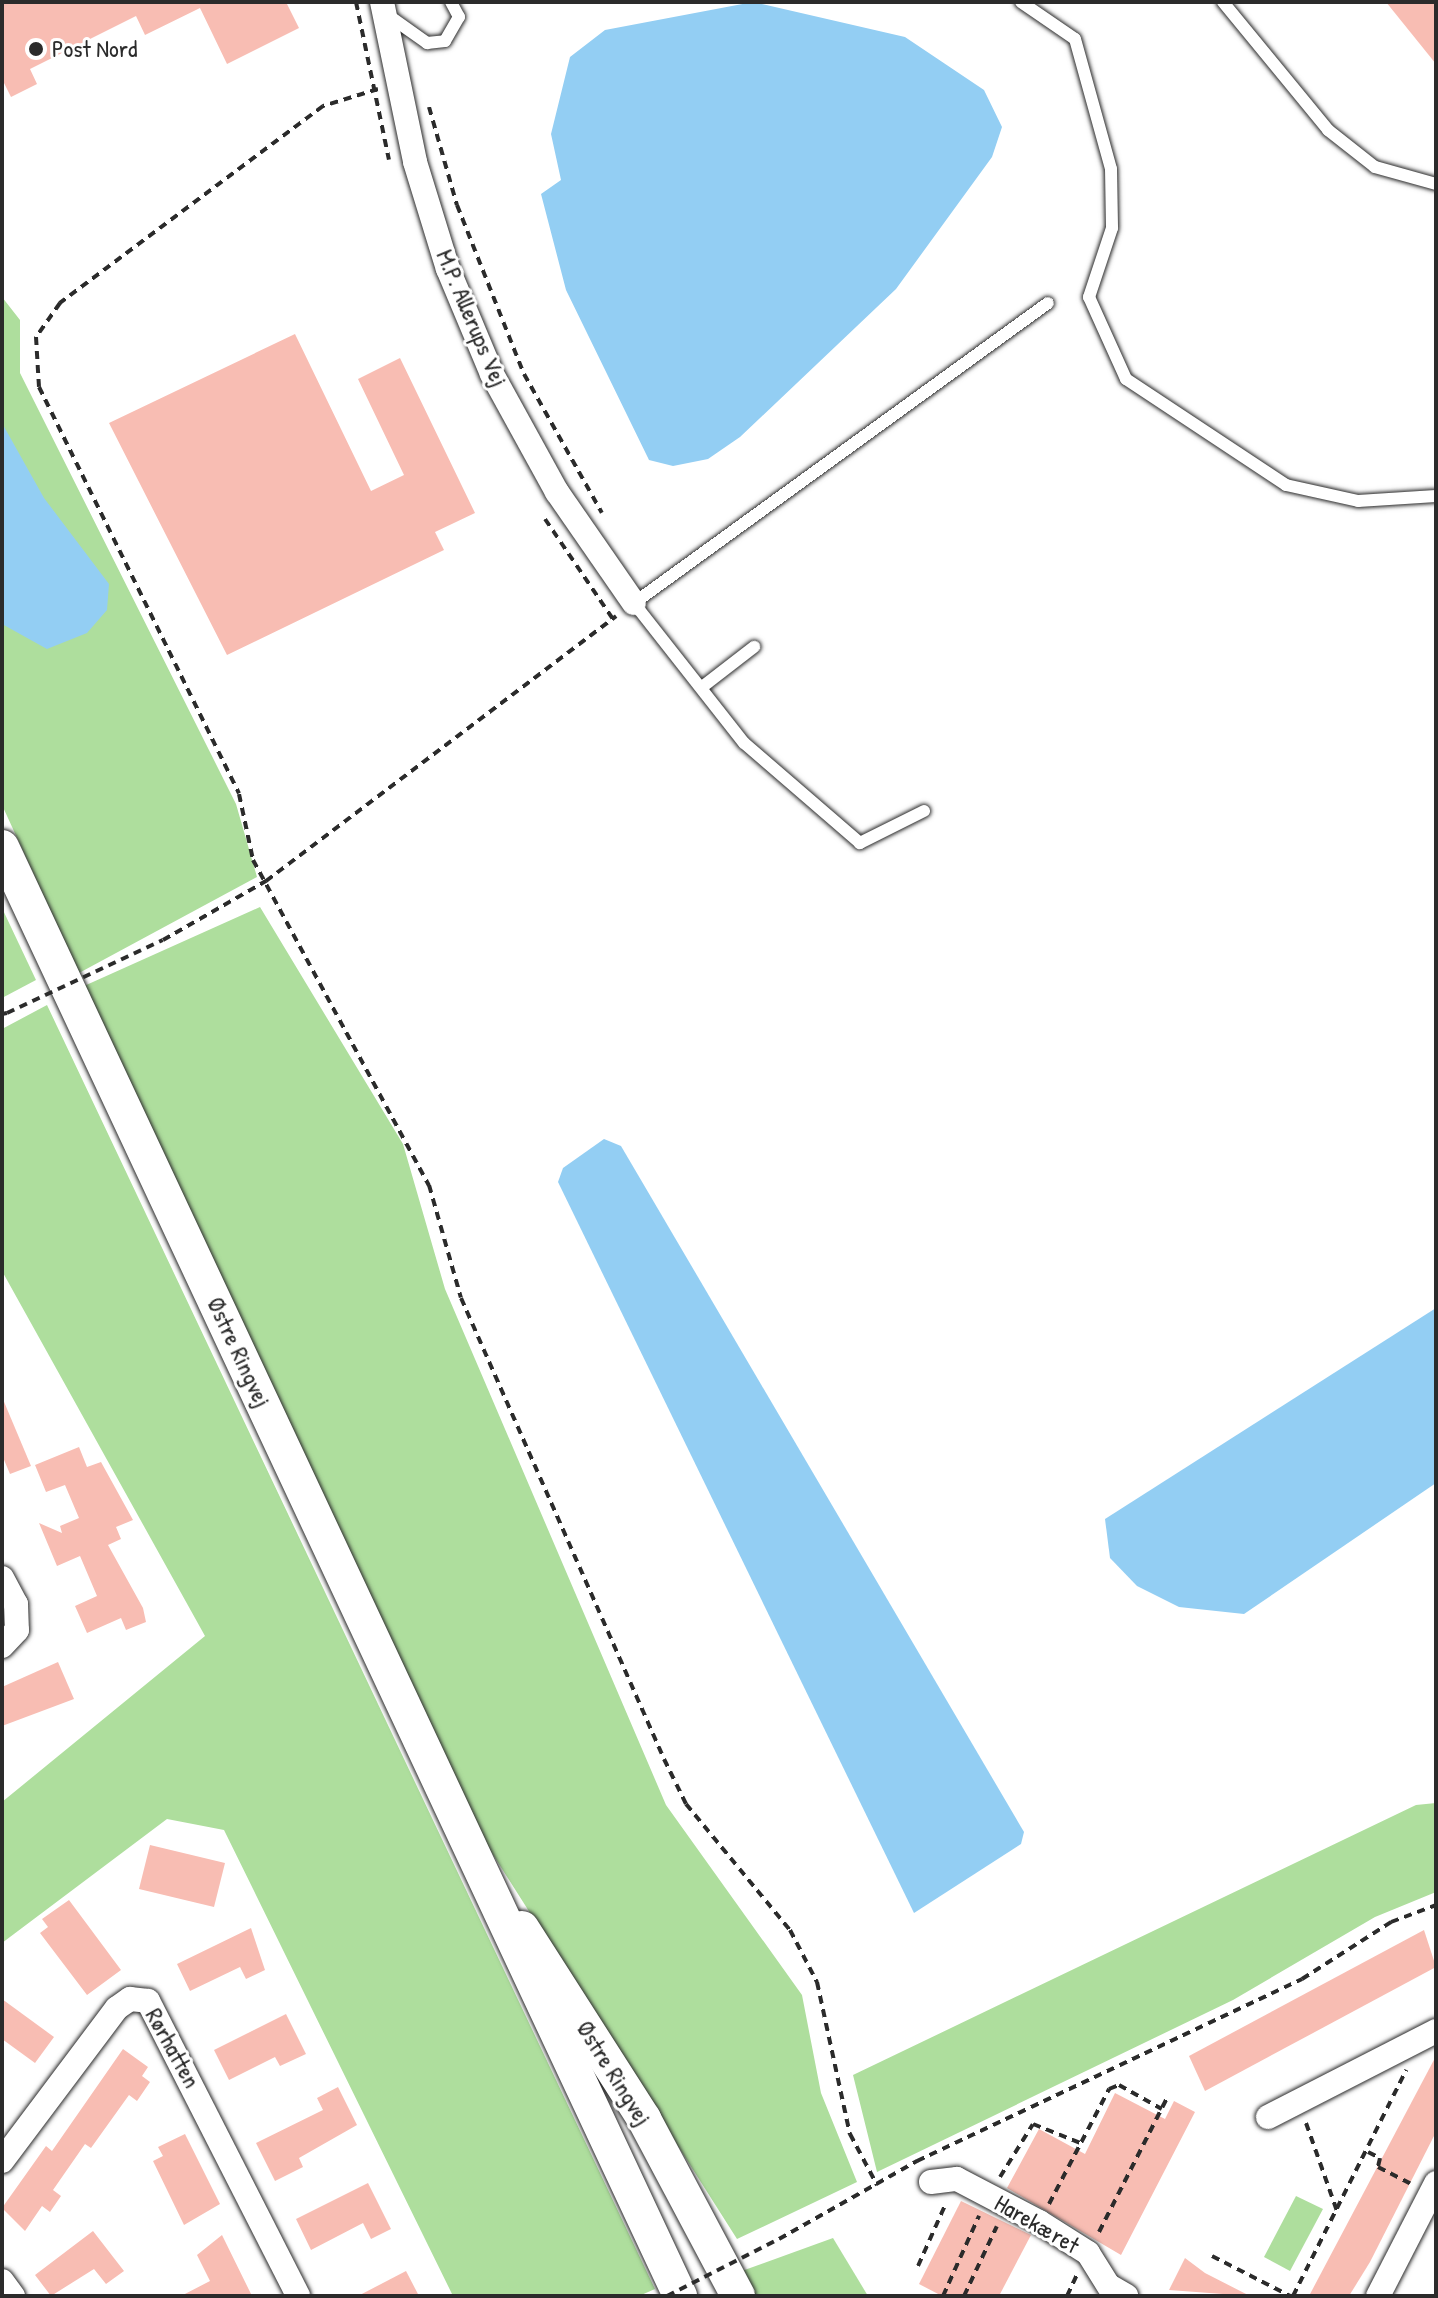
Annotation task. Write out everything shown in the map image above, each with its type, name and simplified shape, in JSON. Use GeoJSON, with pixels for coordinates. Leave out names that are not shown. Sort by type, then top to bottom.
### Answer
{"type":"FeatureCollection","features":[{"type":"Feature","properties":{"kind":"main road","name":"Østre Ringvej"},"geometry":{"type":"LineString","coordinates":[[2,847],[477,1857],[520,1967],[680,2296]]}},
{"type":"Feature","properties":{"kind":"main road","name":"Østre Ringvej"},"geometry":{"type":"LineString","coordinates":[[477,1857],[644,2119],[738,2296]]}},
{"type":"Feature","properties":{"kind":"street","name":"M.P. Allerups Vej"},"geometry":{"type":"LineString","coordinates":[[383,6],[415,162],[487,361],[557,492],[634,603]]}},
{"type":"Feature","properties":{"kind":"street"},"geometry":{"type":"LineString","coordinates":[[2,1578],[16,1604],[17,1630],[2,1646]]}},
{"type":"Feature","properties":{"kind":"street","name":"Rørhatten"},"geometry":{"type":"LineString","coordinates":[[2,2161],[117,2008],[130,1999],[148,2001],[298,2296]]}},
{"type":"Feature","properties":{"kind":"street"},"geometry":{"type":"LineString","coordinates":[[1268,2117],[1436,2031]]}},
{"type":"Feature","properties":{"kind":"street"},"geometry":{"type":"LineString","coordinates":[[931,2182],[957,2179]]}},
{"type":"Feature","properties":{"kind":"street","name":"Harekæret"},"geometry":{"type":"LineString","coordinates":[[957,2179],[1039,2222],[1088,2253],[1109,2286],[1126,2296]]}},
{"type":"Feature","properties":{"kind":"street"},"geometry":{"type":"LineString","coordinates":[[1378,2296],[1433,2188]]}},
{"type":"Feature","properties":{"kind":"street"},"geometry":{"type":"LineString","coordinates":[[2,2281],[13,2296]]}},
{"type":"Feature","properties":{"kind":"lane"},"geometry":{"type":"LineString","coordinates":[[383,6],[412,36],[445,41],[459,17],[451,2]]}},
{"type":"Feature","properties":{"kind":"lane"},"geometry":{"type":"LineString","coordinates":[[1021,2],[1075,39],[1111,169],[1112,228],[1089,297],[1126,379],[1286,485],[1358,501],[1436,496]]}},
{"type":"Feature","properties":{"kind":"lane"},"geometry":{"type":"LineString","coordinates":[[1223,2],[1328,130],[1375,167],[1436,184]]}},
{"type":"Feature","properties":{"kind":"lane"},"geometry":{"type":"LineString","coordinates":[[924,811],[860,843],[744,743],[634,603],[1048,303]]}},
{"type":"Feature","properties":{"kind":"lane"},"geometry":{"type":"LineString","coordinates":[[702,687],[754,647]]}},
{"type":"Feature","properties":{"kind":"path"},"geometry":{"type":"LineString","coordinates":[[371,90],[309,116],[60,303],[36,337],[39,387],[239,794],[250,850],[429,1185],[461,1298],[664,1759],[686,1804],[790,1930],[817,1982],[850,2134],[877,2185]]}},
{"type":"Feature","properties":{"kind":"path"},"geometry":{"type":"LineString","coordinates":[[426,94],[457,205],[524,374],[606,520]]}},
{"type":"Feature","properties":{"kind":"path"},"geometry":{"type":"LineString","coordinates":[[4,1013],[163,940],[266,881],[634,603]]}},
{"type":"Feature","properties":{"kind":"path"},"geometry":{"type":"LineString","coordinates":[[667,2296],[877,2185],[1302,1979],[1391,1922],[1436,1905]]}},
{"type":"Feature","properties":{"kind":"path"},"geometry":{"type":"LineString","coordinates":[[1212,2256],[1292,2296],[1408,2073],[1395,2050]]}},
{"type":"Feature","properties":{"kind":"path"},"geometry":{"type":"LineString","coordinates":[[1039,2222],[1083,2144],[1109,2089],[1119,2085],[1162,2109]]}},
{"type":"Feature","properties":{"kind":"path"},"geometry":{"type":"LineString","coordinates":[[1088,2253],[1167,2098]]}},
{"type":"Feature","properties":{"kind":"path"},"geometry":{"type":"LineString","coordinates":[[1299,2103],[1337,2211]]}},
{"type":"Feature","properties":{"kind":"path"},"geometry":{"type":"LineString","coordinates":[[943,2296],[998,2200],[1033,2124],[1083,2144]]}},
{"type":"Feature","properties":{"kind":"path"},"geometry":{"type":"LineString","coordinates":[[1368,2152],[1380,2158],[1378,2167],[1433,2188]]}},
{"type":"Feature","properties":{"kind":"path"},"geometry":{"type":"LineString","coordinates":[[918,2266],[957,2179]]}},
{"type":"Feature","properties":{"kind":"path"},"geometry":{"type":"LineString","coordinates":[[964,2296],[998,2200]]}},
{"type":"Feature","properties":{"kind":"green space"},"geometry":{"type":"Polygon","coordinates":[[[2,297],[20,320],[20,373],[236,804],[257,877],[79,973],[2,805],[2,297]]]}},
{"type":"Feature","properties":{"kind":"green space"},"geometry":{"type":"Polygon","coordinates":[[[260,907],[403,1144],[445,1289],[666,1805],[802,1995],[821,2093],[857,2182],[737,2239],[490,1850],[84,986],[260,907]]]}},
{"type":"Feature","properties":{"kind":"green space"},"geometry":{"type":"Polygon","coordinates":[[[2,908],[36,980],[2,998],[2,908]]]}},
{"type":"Feature","properties":{"kind":"green space"},"geometry":{"type":"Polygon","coordinates":[[[47,1005],[655,2289],[639,2296],[453,2296],[224,1830],[167,1819],[2,1943],[2,1802],[205,1636],[2,1271],[2,1029],[47,1005]]]}},
{"type":"Feature","properties":{"kind":"green space"},"geometry":{"type":"Polygon","coordinates":[[[1436,1803],[1436,1892],[1375,1917],[1233,2000],[877,2172],[853,2075],[1416,1805],[1436,1803]]]}},
{"type":"Feature","properties":{"kind":"green space"},"geometry":{"type":"Polygon","coordinates":[[[1296,2196],[1323,2209],[1290,2271],[1264,2257],[1296,2196]]]}},
{"type":"Feature","properties":{"kind":"green space"},"geometry":{"type":"Polygon","coordinates":[[[833,2238],[868,2296],[752,2296],[739,2272],[833,2238]]]}},
{"type":"Feature","properties":{"kind":"water"},"geometry":{"type":"Polygon","coordinates":[[[753,2],[905,37],[984,90],[1002,127],[992,157],[896,289],[740,437],[708,459],[673,466],[649,460],[566,290],[541,194],[561,180],[551,134],[570,57],[605,30],[753,2]]]}},
{"type":"Feature","properties":{"kind":"water"},"geometry":{"type":"Polygon","coordinates":[[[2,423],[44,498],[109,584],[107,610],[87,633],[47,649],[2,624],[2,423]]]}},
{"type":"Feature","properties":{"kind":"water"},"geometry":{"type":"Polygon","coordinates":[[[604,1139],[621,1146],[1024,1832],[1021,1844],[914,1913],[558,1182],[563,1168],[604,1139]]]}},
{"type":"Feature","properties":{"kind":"water"},"geometry":{"type":"Polygon","coordinates":[[[1436,1308],[1436,1483],[1244,1614],[1179,1607],[1137,1586],[1110,1558],[1105,1519],[1436,1308]]]}},
{"type":"Feature","properties":{"kind":"building","name":"Post Nord"},"geometry":{"type":"Polygon","coordinates":[[[2,2],[286,2],[299,28],[227,64],[200,8],[145,35],[136,16],[30,69],[37,84],[11,97],[2,79],[2,2]]]}},
{"type":"Feature","properties":{"kind":"building"},"geometry":{"type":"Polygon","coordinates":[[[1386,2],[1436,2],[1436,64],[1386,2]]]}},
{"type":"Feature","properties":{"kind":"building"},"geometry":{"type":"Polygon","coordinates":[[[295,334],[371,491],[404,475],[358,379],[400,358],[475,513],[435,532],[444,550],[227,655],[109,423],[295,334]]]}},
{"type":"Feature","properties":{"kind":"building"},"geometry":{"type":"Polygon","coordinates":[[[2,1397],[31,1466],[10,1474],[2,1455],[2,1397]]]}},
{"type":"Feature","properties":{"kind":"building"},"geometry":{"type":"Polygon","coordinates":[[[79,1447],[87,1467],[101,1462],[133,1520],[116,1527],[121,1539],[108,1545],[143,1608],[146,1622],[126,1630],[121,1618],[87,1633],[75,1606],[97,1596],[80,1556],[57,1566],[39,1523],[62,1533],[60,1526],[79,1518],[65,1485],[46,1492],[35,1465],[79,1447]]]}},
{"type":"Feature","properties":{"kind":"building"},"geometry":{"type":"Polygon","coordinates":[[[58,1662],[74,1699],[2,1726],[2,1687],[58,1662]]]}},
{"type":"Feature","properties":{"kind":"building"},"geometry":{"type":"Polygon","coordinates":[[[150,1845],[225,1863],[214,1907],[139,1889],[150,1845]]]}},
{"type":"Feature","properties":{"kind":"building"},"geometry":{"type":"Polygon","coordinates":[[[69,1900],[121,1970],[87,1995],[40,1933],[48,1927],[42,1919],[69,1900]]]}},
{"type":"Feature","properties":{"kind":"building"},"geometry":{"type":"Polygon","coordinates":[[[251,1928],[265,1970],[246,1979],[240,1967],[190,1991],[177,1964],[251,1928]]]}},
{"type":"Feature","properties":{"kind":"building"},"geometry":{"type":"Polygon","coordinates":[[[1424,1930],[1436,1967],[1205,2091],[1189,2056],[1424,1930]]]}},
{"type":"Feature","properties":{"kind":"building"},"geometry":{"type":"Polygon","coordinates":[[[2,1999],[54,2037],[35,2063],[2,2039],[2,1999]]]}},
{"type":"Feature","properties":{"kind":"building"},"geometry":{"type":"Polygon","coordinates":[[[286,2014],[306,2054],[280,2066],[275,2057],[229,2080],[214,2050],[286,2014]]]}},
{"type":"Feature","properties":{"kind":"building"},"geometry":{"type":"Polygon","coordinates":[[[123,2049],[148,2067],[142,2076],[150,2082],[137,2101],[129,2095],[91,2148],[85,2144],[53,2190],[61,2196],[50,2212],[42,2206],[25,2231],[2,2208],[46,2146],[52,2151],[123,2049]]]}},
{"type":"Feature","properties":{"kind":"building"},"geometry":{"type":"Polygon","coordinates":[[[1436,2056],[1436,2132],[1370,2262],[1349,2296],[1309,2296],[1436,2056]]]}},
{"type":"Feature","properties":{"kind":"building"},"geometry":{"type":"Polygon","coordinates":[[[338,2087],[357,2125],[299,2158],[303,2167],[275,2181],[256,2143],[323,2110],[317,2098],[338,2087]]]}},
{"type":"Feature","properties":{"kind":"building"},"geometry":{"type":"Polygon","coordinates":[[[1115,2093],[1165,2119],[1174,2101],[1195,2112],[1121,2255],[1007,2188],[1039,2129],[1085,2154],[1115,2093]]]}},
{"type":"Feature","properties":{"kind":"building"},"geometry":{"type":"Polygon","coordinates":[[[185,2134],[220,2204],[184,2225],[153,2161],[163,2156],[158,2147],[185,2134]]]}},
{"type":"Feature","properties":{"kind":"building"},"geometry":{"type":"Polygon","coordinates":[[[368,2183],[391,2229],[371,2239],[363,2223],[311,2250],[296,2219],[368,2183]]]}},
{"type":"Feature","properties":{"kind":"building"},"geometry":{"type":"Polygon","coordinates":[[[961,2201],[1031,2235],[999,2296],[942,2296],[919,2284],[961,2201]]]}},
{"type":"Feature","properties":{"kind":"building"},"geometry":{"type":"Polygon","coordinates":[[[93,2231],[124,2271],[106,2284],[94,2269],[51,2296],[35,2275],[93,2231]]]}},
{"type":"Feature","properties":{"kind":"building"},"geometry":{"type":"Polygon","coordinates":[[[222,2235],[252,2296],[181,2296],[210,2281],[197,2255],[222,2235]]]}},
{"type":"Feature","properties":{"kind":"building"},"geometry":{"type":"Polygon","coordinates":[[[1185,2258],[1205,2273],[1250,2296],[1169,2290],[1185,2258]]]}},
{"type":"Feature","properties":{"kind":"building"},"geometry":{"type":"Polygon","coordinates":[[[406,2271],[419,2296],[358,2296],[406,2271]]]}},
{"type":"Feature","properties":{"kind":"place","name":"Post Nord"},"geometry":{"type":"Point","coordinates":[36,49]}}]}
